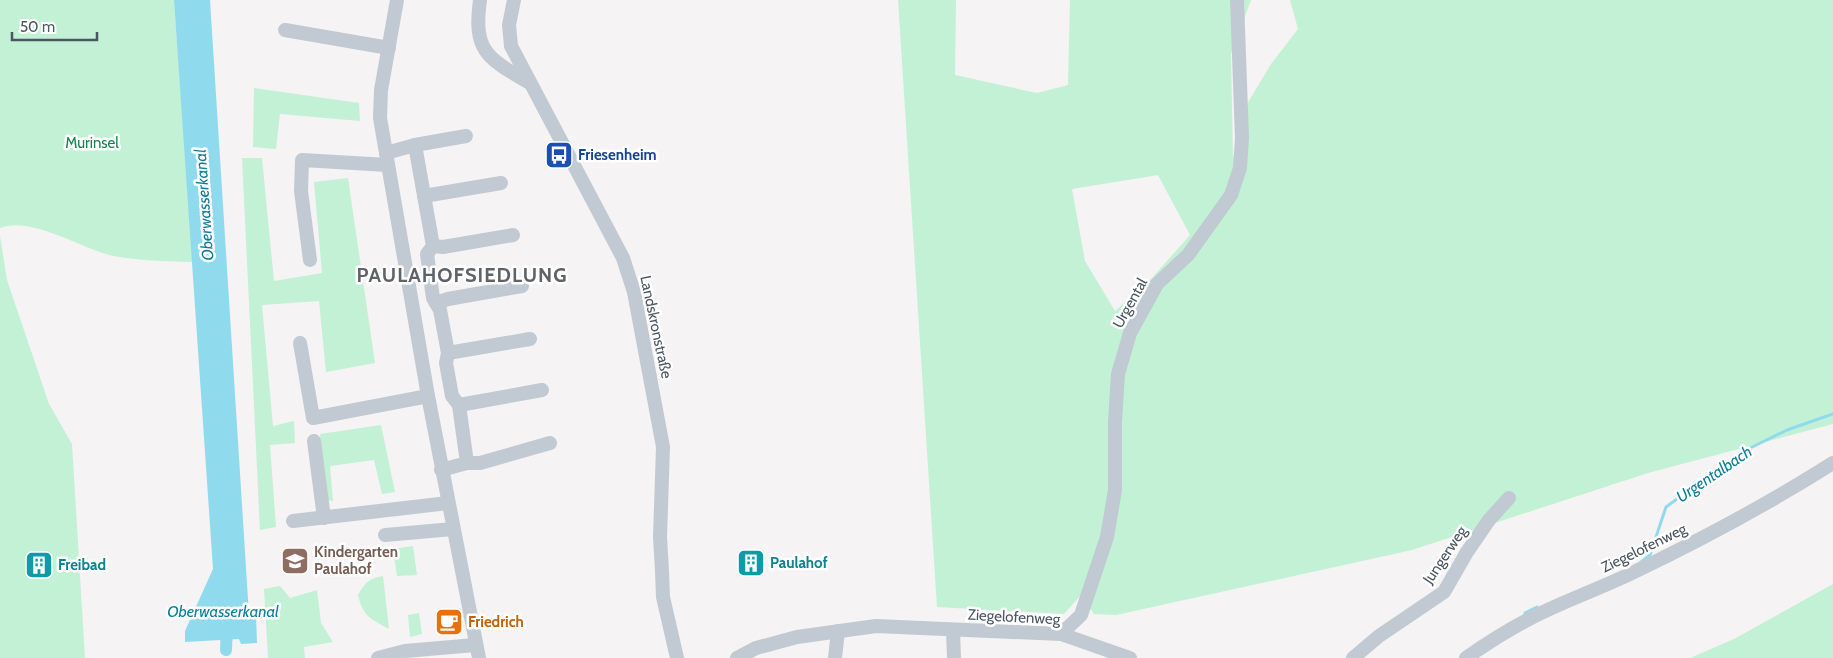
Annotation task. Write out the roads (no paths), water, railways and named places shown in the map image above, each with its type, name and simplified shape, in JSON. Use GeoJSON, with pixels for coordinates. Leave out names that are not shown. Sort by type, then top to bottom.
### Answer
{"type":"FeatureCollection","features":[{"type":"Feature","properties":{"kind":"street"},"geometry":{"type":"LineString","coordinates":[[378,658],[405,651],[477,651],[441,470],[380,118],[381,90],[397,0]]}},
{"type":"Feature","properties":{"kind":"street"},"geometry":{"type":"LineString","coordinates":[[480,0],[477,23],[484,46],[494,62],[529,82]]}},
{"type":"Feature","properties":{"kind":"street","name":"Landskronstraße"},"geometry":{"type":"LineString","coordinates":[[514,0],[509,25],[511,46],[623,258],[634,292],[663,447],[660,537],[663,597],[677,658]]}},
{"type":"Feature","properties":{"kind":"street","name":"Urgental"},"geometry":{"type":"LineString","coordinates":[[1061,634],[1081,614],[1107,537],[1115,490],[1114,422],[1118,374],[1130,333],[1157,284],[1188,255],[1231,195],[1240,168],[1242,138],[1238,0]]}},
{"type":"Feature","properties":{"kind":"street"},"geometry":{"type":"LineString","coordinates":[[285,30],[389,48]]}},
{"type":"Feature","properties":{"kind":"street"},"geometry":{"type":"LineString","coordinates":[[310,260],[300,191],[302,160],[387,159],[415,145],[466,136]]}},
{"type":"Feature","properties":{"kind":"street"},"geometry":{"type":"LineString","coordinates":[[415,145],[433,246],[427,254],[433,298],[440,310],[448,353],[446,363],[452,396],[459,405],[467,463]]}},
{"type":"Feature","properties":{"kind":"street"},"geometry":{"type":"LineString","coordinates":[[424,196],[501,183]]}},
{"type":"Feature","properties":{"kind":"street"},"geometry":{"type":"LineString","coordinates":[[433,246],[443,247],[513,235]]}},
{"type":"Feature","properties":{"kind":"street"},"geometry":{"type":"LineString","coordinates":[[436,303],[448,299],[522,286]]}},
{"type":"Feature","properties":{"kind":"street"},"geometry":{"type":"LineString","coordinates":[[448,353],[530,339]]}},
{"type":"Feature","properties":{"kind":"street"},"geometry":{"type":"LineString","coordinates":[[300,343],[312,418],[428,396]]}},
{"type":"Feature","properties":{"kind":"street"},"geometry":{"type":"LineString","coordinates":[[459,405],[542,390]]}},
{"type":"Feature","properties":{"kind":"street"},"geometry":{"type":"LineString","coordinates":[[314,441],[324,518]]}},
{"type":"Feature","properties":{"kind":"street"},"geometry":{"type":"LineString","coordinates":[[441,470],[467,463],[480,463],[550,443]]}},
{"type":"Feature","properties":{"kind":"street","name":"Ziegelofenweg"},"geometry":{"type":"LineString","coordinates":[[1466,658],[1487,643],[1532,618],[1632,573],[1712,533],[1787,492],[1833,464]]}},
{"type":"Feature","properties":{"kind":"street","name":"Jungerweg"},"geometry":{"type":"LineString","coordinates":[[1353,658],[1379,636],[1444,592],[1489,520],[1509,498]]}},
{"type":"Feature","properties":{"kind":"street"},"geometry":{"type":"LineString","coordinates":[[293,521],[448,502]]}},
{"type":"Feature","properties":{"kind":"street"},"geometry":{"type":"LineString","coordinates":[[385,535],[453,529]]}},
{"type":"Feature","properties":{"kind":"street","name":"Ziegelofenweg"},"geometry":{"type":"LineString","coordinates":[[737,658],[756,648],[797,637],[876,626],[953,631],[1061,634],[1130,658]]}},
{"type":"Feature","properties":{"kind":"street"},"geometry":{"type":"LineString","coordinates":[[835,658],[838,631]]}},
{"type":"Feature","properties":{"kind":"street","name":"Ziegelofenweg"},"geometry":{"type":"LineString","coordinates":[[953,631],[954,658]]}},
{"type":"Feature","properties":{"kind":"water","name":"Oberwasserkanal"},"geometry":{"type":"Polygon","coordinates":[[[174,0],[210,0],[249,615],[256,614],[257,643],[241,644],[239,639],[185,642],[185,631],[213,569],[174,0]]]}},
{"type":"Feature","properties":{"kind":"waterway","name":"Urgentalbach"},"geometry":{"type":"LineString","coordinates":[[1641,562],[1650,555],[1666,507],[1740,453],[1787,430],[1833,414]]}},
{"type":"Feature","properties":{"kind":"waterway","name":"Urgentalbach"},"geometry":{"type":"LineString","coordinates":[[1525,613],[1537,607]]}},
{"type":"Feature","properties":{"kind":"waterway","name":"Oberwasserkanal"},"geometry":{"type":"LineString","coordinates":[[226,650],[227,624]]}},
{"type":"Feature","properties":{"kind":"place","name":"Friesenheim"},"geometry":{"type":"Point","coordinates":[559,155]}},
{"type":"Feature","properties":{"kind":"place","name":"Kindergarten Paulahof"},"geometry":{"type":"Point","coordinates":[295,561]}},
{"type":"Feature","properties":{"kind":"place","name":"Paulahof"},"geometry":{"type":"Point","coordinates":[751,563]}},
{"type":"Feature","properties":{"kind":"place","name":"Freibad"},"geometry":{"type":"Point","coordinates":[39,565]}},
{"type":"Feature","properties":{"kind":"place","name":"Friedrich"},"geometry":{"type":"Point","coordinates":[449,622]}},
{"type":"Feature","properties":{"kind":"district","name":"PAULAHOFSIEDLUNG"},"geometry":{"type":"Point","coordinates":[462,275]}},
{"type":"Feature","properties":{"kind":"park label","name":"Murinsel"},"geometry":{"type":"Point","coordinates":[92,143]}}]}
